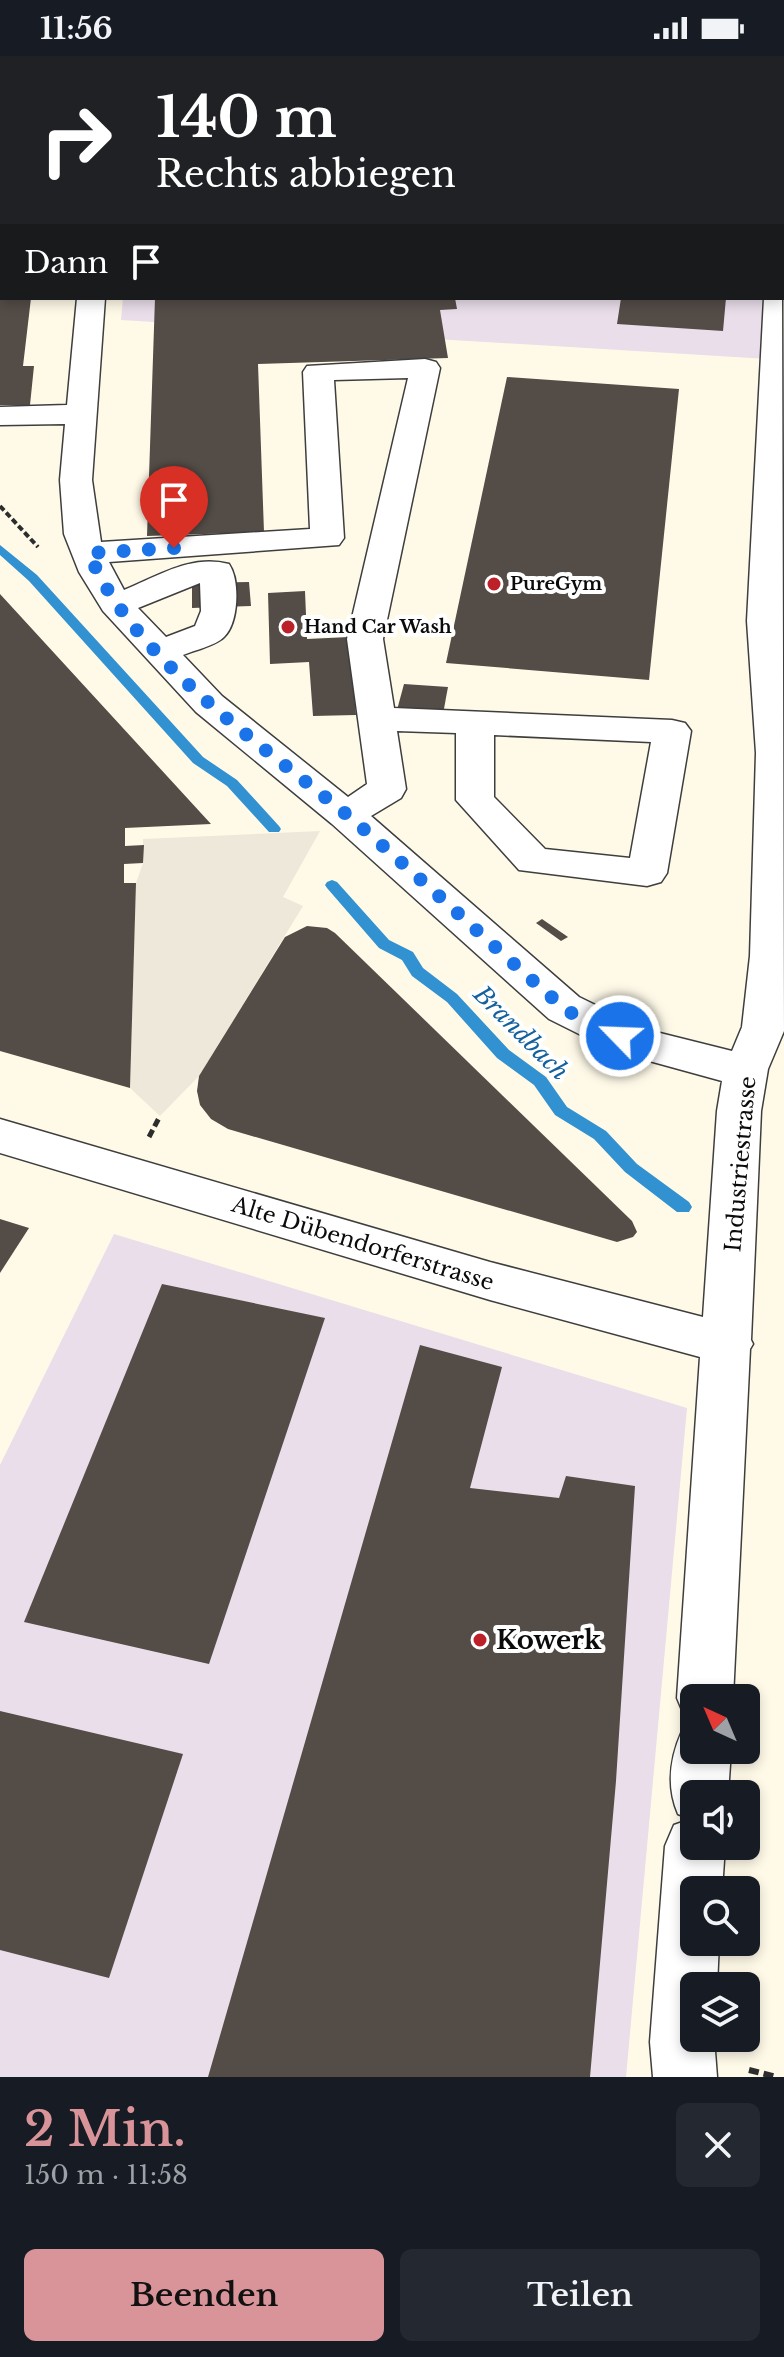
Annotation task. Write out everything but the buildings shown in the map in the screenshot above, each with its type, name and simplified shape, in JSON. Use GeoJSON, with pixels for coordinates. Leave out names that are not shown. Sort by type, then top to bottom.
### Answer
{"type":"FeatureCollection","features":[{"type":"Feature","properties":{"kind":"street"},"geometry":{"type":"LineString","coordinates":[[91,300],[76,480],[81,534],[115,604],[209,704],[346,815],[552,998],[596,1029],[689,1057],[746,1069]]}},
{"type":"Feature","properties":{"kind":"street","name":"Industriestrasse"},"geometry":{"type":"LineString","coordinates":[[706,1684],[728,1344],[739,1111],[746,1069],[774,1028],[775,753],[765,621],[778,419],[778,300]]}},
{"type":"Feature","properties":{"kind":"street"},"geometry":{"type":"LineString","coordinates":[[115,604],[187,574],[217,571],[322,548],[327,538],[318,372],[425,368],[365,639],[387,789],[346,815]]}},
{"type":"Feature","properties":{"kind":"street"},"geometry":{"type":"LineString","coordinates":[[0,416],[82,414]]}},
{"type":"Feature","properties":{"kind":"street"},"geometry":{"type":"LineString","coordinates":[[89,553],[327,538],[385,550]]}},
{"type":"Feature","properties":{"kind":"street"},"geometry":{"type":"LineString","coordinates":[[159,652],[210,632],[218,611],[217,571]]}},
{"type":"Feature","properties":{"kind":"street"},"geometry":{"type":"LineString","coordinates":[[377,719],[672,731],[647,873],[533,861],[475,800],[475,723]]}},
{"type":"Feature","properties":{"kind":"street","name":"Alte Dübendorferstrasse"},"geometry":{"type":"LineString","coordinates":[[0,1136],[490,1281],[728,1344]]}},
{"type":"Feature","properties":{"kind":"street"},"geometry":{"type":"LineString","coordinates":[[685,2077],[682,2042],[694,1860]]}},
{"type":"Feature","properties":{"kind":"path"},"geometry":{"type":"LineString","coordinates":[[749,2070],[777,2077]]}},
{"type":"Feature","properties":{"kind":"shaded area"},"geometry":{"type":"Polygon","coordinates":[[[123,300],[772,300],[767,359],[121,320],[123,300]]]}},
{"type":"Feature","properties":{"kind":"shaded area"},"geometry":{"type":"Polygon","coordinates":[[[320,831],[283,897],[303,906],[199,1076],[160,1116],[130,1088],[136,883],[143,863],[143,839],[320,831]]]}},
{"type":"Feature","properties":{"kind":"shaded area"},"geometry":{"type":"Polygon","coordinates":[[[114,1234],[687,1408],[626,2077],[0,2077],[0,1465],[114,1234]]]}},
{"type":"Feature","properties":{"kind":"waterway","name":"Brandbach"},"geometry":{"type":"LineString","coordinates":[[0,549],[33,578],[198,760],[232,783],[274,829]]}},
{"type":"Feature","properties":{"kind":"waterway","name":"Brandbach"},"geometry":{"type":"LineString","coordinates":[[332,885],[384,944],[408,956],[417,972],[452,998],[503,1054],[540,1081],[561,1111],[600,1135],[631,1168],[683,1207]]}},
{"type":"Feature","properties":{"kind":"place","name":"PureGym"},"geometry":{"type":"Point","coordinates":[494,584]}},
{"type":"Feature","properties":{"kind":"place","name":"Hand Car Wash"},"geometry":{"type":"Point","coordinates":[288,627]}},
{"type":"Feature","properties":{"kind":"place","name":"Kowerk"},"geometry":{"type":"Point","coordinates":[480,1640]}},
{"type":"Feature","properties":{"kind":"route"},"geometry":{"type":"LineString","coordinates":[[174,548],[89,553],[115,604],[209,704],[346,815],[564,1008],[596,1029],[620,1036]]}}]}
